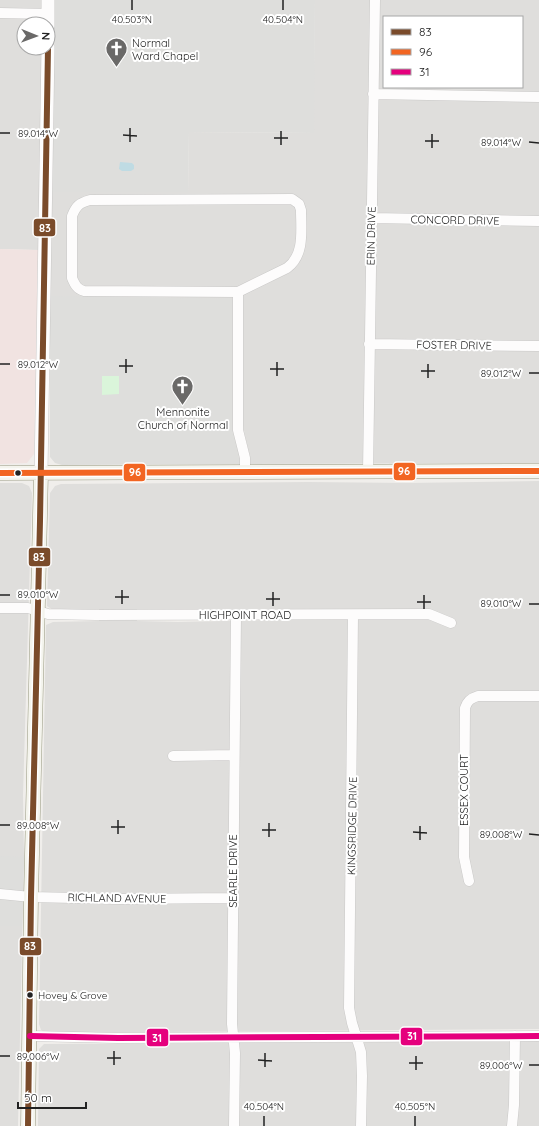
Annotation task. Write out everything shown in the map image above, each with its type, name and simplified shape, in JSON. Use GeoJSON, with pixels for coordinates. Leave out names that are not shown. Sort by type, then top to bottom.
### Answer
{"type":"FeatureCollection","features":[{"type":"Feature","properties":{"kind":"main road"},"geometry":{"type":"LineString","coordinates":[[0,473],[539,471]]}},
{"type":"Feature","properties":{"kind":"main road"},"geometry":{"type":"LineString","coordinates":[[28,1126],[31,897],[40,473]]}},
{"type":"Feature","properties":{"kind":"street"},"geometry":{"type":"LineString","coordinates":[[48,0],[48,16]]}},
{"type":"Feature","properties":{"kind":"street","name":"ERIN DRIVE"},"geometry":{"type":"LineString","coordinates":[[368,472],[375,0]]}},
{"type":"Feature","properties":{"kind":"street"},"geometry":{"type":"LineString","coordinates":[[0,13],[21,16]]}},
{"type":"Feature","properties":{"kind":"street"},"geometry":{"type":"LineString","coordinates":[[40,473],[48,56]]}},
{"type":"Feature","properties":{"kind":"street"},"geometry":{"type":"LineString","coordinates":[[373,94],[539,97]]}},
{"type":"Feature","properties":{"kind":"street"},"geometry":{"type":"LineString","coordinates":[[292,199],[296,201],[301,210],[300,248],[298,257],[287,268],[238,292],[84,292],[75,286],[72,278],[72,216],[80,203],[90,200],[292,199]]}},
{"type":"Feature","properties":{"kind":"street","name":"CONCORD DRIVE"},"geometry":{"type":"LineString","coordinates":[[372,218],[539,221]]}},
{"type":"Feature","properties":{"kind":"street"},"geometry":{"type":"LineString","coordinates":[[238,292],[238,430],[245,458],[245,472]]}},
{"type":"Feature","properties":{"kind":"street","name":"FOSTER DRIVE"},"geometry":{"type":"LineString","coordinates":[[369,344],[539,346]]}},
{"type":"Feature","properties":{"kind":"street","name":"HIGHPOINT ROAD"},"geometry":{"type":"LineString","coordinates":[[0,608],[28,608],[48,614],[72,615],[236,616],[429,614],[450,623]]}},
{"type":"Feature","properties":{"kind":"street","name":"KINGSRIDGE DRIVE"},"geometry":{"type":"LineString","coordinates":[[353,614],[349,1008],[361,1052],[362,1126]]}},
{"type":"Feature","properties":{"kind":"street","name":"SEARLE DRIVE"},"geometry":{"type":"LineString","coordinates":[[234,1126],[235,1053],[232,1024],[236,616]]}},
{"type":"Feature","properties":{"kind":"street","name":"ESSEX COURT"},"geometry":{"type":"LineString","coordinates":[[469,881],[464,858],[466,704],[470,699],[478,696],[539,696]]}},
{"type":"Feature","properties":{"kind":"street"},"geometry":{"type":"LineString","coordinates":[[173,756],[234,755]]}},
{"type":"Feature","properties":{"kind":"street","name":"RICHLAND AVENUE"},"geometry":{"type":"LineString","coordinates":[[0,894],[31,897],[118,899],[233,898]]}},
{"type":"Feature","properties":{"kind":"street"},"geometry":{"type":"LineString","coordinates":[[30,1036],[118,1038],[539,1036]]}},
{"type":"Feature","properties":{"kind":"street"},"geometry":{"type":"LineString","coordinates":[[512,1126],[514,1105],[515,1036]]}},
{"type":"Feature","properties":{"kind":"shaded area"},"geometry":{"type":"Polygon","coordinates":[[[0,0],[43,0],[43,16],[16,16],[16,56],[42,56],[38,250],[0,249],[0,0]]]}},
{"type":"Feature","properties":{"kind":"shaded area"},"geometry":{"type":"Polygon","coordinates":[[[55,0],[315,0],[314,133],[189,132],[188,192],[52,192],[54,56],[56,56],[56,16],[55,16],[55,0]]]}},
{"type":"Feature","properties":{"kind":"shaded area"},"geometry":{"type":"Polygon","coordinates":[[[315,0],[539,0],[539,463],[251,464],[242,421],[50,296],[52,192],[188,192],[189,132],[313,133],[315,0]]]}},
{"type":"Feature","properties":{"kind":"shaded area"},"geometry":{"type":"Polygon","coordinates":[[[0,249],[38,250],[34,454],[27,463],[0,464],[0,249]]]}},
{"type":"Feature","properties":{"kind":"shaded area"},"geometry":{"type":"Polygon","coordinates":[[[50,296],[243,299],[242,421],[251,464],[62,465],[55,463],[50,457],[50,296]]]}},
{"type":"Feature","properties":{"kind":"shaded area"},"geometry":{"type":"Polygon","coordinates":[[[539,481],[539,1029],[46,1033],[41,1030],[39,1024],[46,625],[53,622],[99,621],[99,609],[53,610],[47,606],[50,493],[55,486],[61,484],[308,482],[408,483],[539,481]],[[137,609],[137,621],[178,622],[305,619],[305,609],[137,609]]]}},
{"type":"Feature","properties":{"kind":"shaded area"},"geometry":{"type":"Polygon","coordinates":[[[0,483],[22,483],[29,486],[32,493],[23,795],[24,857],[18,1126],[0,1126],[0,483]]]}},
{"type":"Feature","properties":{"kind":"shaded area"},"geometry":{"type":"Polygon","coordinates":[[[0,856],[24,857],[22,926],[0,926],[0,856]]]}},
{"type":"Feature","properties":{"kind":"shaded area"},"geometry":{"type":"Polygon","coordinates":[[[539,1041],[539,1126],[38,1126],[39,1049],[44,1044],[539,1041]]]}},
{"type":"Feature","properties":{"kind":"green space"},"geometry":{"type":"Polygon","coordinates":[[[102,376],[119,376],[119,394],[102,395],[102,376]]]}},
{"type":"Feature","properties":{"kind":"water"},"geometry":{"type":"Polygon","coordinates":[[[120,162],[132,163],[134,165],[134,169],[131,171],[122,171],[119,169],[120,162]]]}},
{"type":"Feature","properties":{"kind":"transit line","name":"83"},"geometry":{"type":"LineString","coordinates":[[28,1126],[31,897],[40,521],[48,56]]}},
{"type":"Feature","properties":{"kind":"transit line","name":"96"},"geometry":{"type":"LineString","coordinates":[[0,473],[539,471]]}},
{"type":"Feature","properties":{"kind":"transit line","name":"31"},"geometry":{"type":"LineString","coordinates":[[30,1036],[118,1038],[539,1036]]}},
{"type":"Feature","properties":{"kind":"place","name":"Normal Ward Chapel"},"geometry":{"type":"Point","coordinates":[116,68]}},
{"type":"Feature","properties":{"kind":"place","name":"Mennonite Church of Normal"},"geometry":{"type":"Point","coordinates":[183,406]}},
{"type":"Feature","properties":{"kind":"place","name":"Hovey & Grove"},"geometry":{"type":"Point","coordinates":[30,995]}}]}
